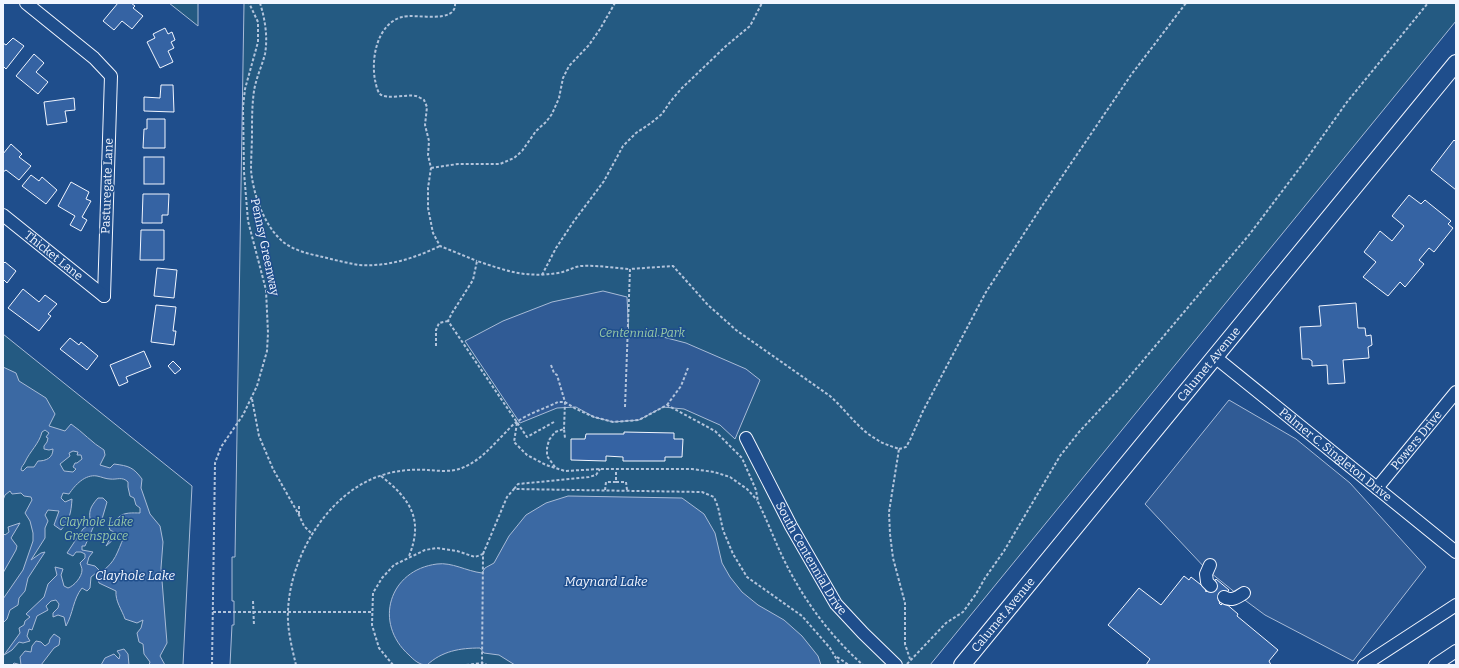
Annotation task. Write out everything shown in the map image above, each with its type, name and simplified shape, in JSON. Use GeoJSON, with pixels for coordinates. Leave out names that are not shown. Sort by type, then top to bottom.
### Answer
{"type":"FeatureCollection","features":[{"type":"Feature","properties":{"kind":"main road","name":"Calumet Avenue"},"geometry":{"type":"LineString","coordinates":[[962,665],[1456,63]]}},
{"type":"Feature","properties":{"kind":"street","name":"Pasturegate Lane"},"geometry":{"type":"LineString","coordinates":[[26,3],[94,58],[111,76],[104,296]]}},
{"type":"Feature","properties":{"kind":"street","name":"Thicket Lane"},"geometry":{"type":"LineString","coordinates":[[3,215],[104,296]]}},
{"type":"Feature","properties":{"kind":"street","name":"Palmer C. Singleton Drive"},"geometry":{"type":"LineString","coordinates":[[1215,357],[1456,552]]}},
{"type":"Feature","properties":{"kind":"street","name":"Powers Drive"},"geometry":{"type":"LineString","coordinates":[[1377,488],[1456,392]]}},
{"type":"Feature","properties":{"kind":"street","name":"South Centennial Drive"},"geometry":{"type":"LineString","coordinates":[[746,438],[791,526],[836,604],[896,665]]}},
{"type":"Feature","properties":{"kind":"street"},"geometry":{"type":"LineString","coordinates":[[1210,565],[1206,574],[1207,582],[1211,586]]}},
{"type":"Feature","properties":{"kind":"street"},"geometry":{"type":"LineString","coordinates":[[1224,597],[1227,599],[1233,599],[1244,594]]}},
{"type":"Feature","properties":{"kind":"street"},"geometry":{"type":"LineString","coordinates":[[1364,665],[1456,605]]}},
{"type":"Feature","properties":{"kind":"street"},"geometry":{"type":"LineString","coordinates":[[1435,665],[1456,651]]}},
{"type":"Feature","properties":{"kind":"path","name":"Pennsy Greenway"},"geometry":{"type":"LineString","coordinates":[[213,612],[215,462],[221,447],[243,415],[252,398],[267,351],[268,333],[266,290],[248,221],[244,180],[243,130],[245,89],[258,42],[258,22],[249,3]]}},
{"type":"Feature","properties":{"kind":"path"},"geometry":{"type":"LineString","coordinates":[[260,3],[265,20],[266,42],[265,54],[254,90],[252,107],[251,170],[256,196],[271,228],[280,240],[294,248],[313,255],[359,265],[375,265],[404,260],[419,256],[440,246]]}},
{"type":"Feature","properties":{"kind":"path"},"geometry":{"type":"LineString","coordinates":[[455,3],[455,8],[450,14],[447,15],[402,17],[394,21],[387,27],[380,37],[374,57],[373,70],[380,94],[385,97],[409,95],[418,96],[424,100],[427,107],[425,125],[429,140],[428,155],[431,168],[428,188],[428,208],[433,233],[440,246],[477,261],[517,274],[560,273],[571,268],[583,266],[630,269],[673,266],[708,305],[736,330],[830,396],[876,440],[899,449],[906,447],[910,440],[923,411],[986,292],[1131,74],[1186,3]]}},
{"type":"Feature","properties":{"kind":"path"},"geometry":{"type":"LineString","coordinates":[[431,168],[458,164],[500,164],[514,158],[522,151],[536,131],[552,114],[559,98],[563,78],[569,66],[589,45],[615,3]]}},
{"type":"Feature","properties":{"kind":"path"},"geometry":{"type":"LineString","coordinates":[[542,274],[556,248],[604,181],[623,146],[636,133],[662,114],[681,88],[750,26],[762,3]]}},
{"type":"Feature","properties":{"kind":"path"},"geometry":{"type":"LineString","coordinates":[[906,665],[934,638],[946,623],[963,612],[1004,551],[1060,456],[1079,432],[1119,389],[1249,235],[1347,102],[1428,3]]}},
{"type":"Feature","properties":{"kind":"path"},"geometry":{"type":"LineString","coordinates":[[436,346],[436,330],[439,323],[448,320],[473,280],[477,261]]}},
{"type":"Feature","properties":{"kind":"path"},"geometry":{"type":"LineString","coordinates":[[625,407],[630,269]]}},
{"type":"Feature","properties":{"kind":"path"},"geometry":{"type":"LineString","coordinates":[[448,320],[527,437],[554,422]]}},
{"type":"Feature","properties":{"kind":"path"},"geometry":{"type":"LineString","coordinates":[[551,365],[554,373],[557,375],[565,402],[565,438]]}},
{"type":"Feature","properties":{"kind":"path"},"geometry":{"type":"LineString","coordinates":[[296,665],[288,612],[289,597],[299,558],[321,520],[334,506],[351,492],[369,480],[387,474],[413,470],[439,471],[459,469],[469,465],[480,458],[517,421],[558,402],[565,402],[594,417],[613,422],[639,420],[667,405],[681,386],[688,368]]}},
{"type":"Feature","properties":{"kind":"path"},"geometry":{"type":"LineString","coordinates":[[252,398],[259,436],[273,469],[304,526],[312,534]]}},
{"type":"Feature","properties":{"kind":"path"},"geometry":{"type":"LineString","coordinates":[[667,405],[715,431],[742,458],[756,490],[758,502],[792,576],[813,609],[848,652],[863,665]]}},
{"type":"Feature","properties":{"kind":"path"},"geometry":{"type":"LineString","coordinates":[[517,421],[514,442],[527,456],[546,465],[565,471],[600,469],[692,469],[714,472],[730,477],[747,489],[758,502]]}},
{"type":"Feature","properties":{"kind":"path"},"geometry":{"type":"LineString","coordinates":[[556,468],[547,456],[547,448],[549,440],[556,432],[564,429]]}},
{"type":"Feature","properties":{"kind":"path"},"geometry":{"type":"LineString","coordinates":[[899,449],[889,512],[890,534],[893,558],[905,603],[905,644],[910,660]]}},
{"type":"Feature","properties":{"kind":"path"},"geometry":{"type":"LineString","coordinates":[[482,663],[482,554],[507,497],[518,484],[589,477],[596,475],[600,469]]}},
{"type":"Feature","properties":{"kind":"path"},"geometry":{"type":"LineString","coordinates":[[616,470],[616,482]]}},
{"type":"Feature","properties":{"kind":"path"},"geometry":{"type":"LineString","coordinates":[[380,476],[398,490],[410,506],[416,526],[415,543],[409,556]]}},
{"type":"Feature","properties":{"kind":"path"},"geometry":{"type":"LineString","coordinates":[[605,490],[606,482],[626,482],[626,490]]}},
{"type":"Feature","properties":{"kind":"path"},"geometry":{"type":"LineString","coordinates":[[514,489],[702,492],[714,497],[732,554],[747,577],[802,616],[830,648],[840,665]]}},
{"type":"Feature","properties":{"kind":"path"},"geometry":{"type":"LineString","coordinates":[[299,505],[299,515]]}},
{"type":"Feature","properties":{"kind":"path"},"geometry":{"type":"LineString","coordinates":[[393,665],[379,648],[372,625],[373,593],[382,578],[394,565],[409,556],[425,550],[437,548],[457,551],[475,557],[482,554]]}},
{"type":"Feature","properties":{"kind":"path"},"geometry":{"type":"LineString","coordinates":[[253,602],[254,626]]}},
{"type":"Feature","properties":{"kind":"path"},"geometry":{"type":"LineString","coordinates":[[212,665],[213,612],[372,612]]}},
{"type":"Feature","properties":{"kind":"path"},"geometry":{"type":"LineString","coordinates":[[836,656],[849,665]]}},
{"type":"Feature","properties":{"kind":"path"},"geometry":{"type":"LineString","coordinates":[[466,665],[482,663],[488,665]]}},
{"type":"Feature","properties":{"kind":"green space"},"geometry":{"type":"Polygon","coordinates":[[[169,3],[198,3],[198,26],[169,3]]]}},
{"type":"Feature","properties":{"kind":"green space","name":"Centennial Park"},"geometry":{"type":"Polygon","coordinates":[[[244,3],[1456,3],[1456,21],[930,665],[230,665],[232,625],[234,625],[234,601],[232,601],[232,557],[235,557],[244,3]]]}},
{"type":"Feature","properties":{"kind":"green space","name":"Clayhole Lake Greenspace"},"geometry":{"type":"Polygon","coordinates":[[[3,334],[192,486],[183,665],[3,665],[3,334]]]}},
{"type":"Feature","properties":{"kind":"shaded area"},"geometry":{"type":"Polygon","coordinates":[[[603,291],[627,297],[629,338],[644,332],[686,343],[746,369],[760,380],[735,439],[720,425],[684,409],[663,407],[639,420],[613,422],[594,417],[576,407],[557,408],[520,423],[465,341],[503,321],[552,302],[603,291]]]}},
{"type":"Feature","properties":{"kind":"shaded area"},"geometry":{"type":"Polygon","coordinates":[[[1229,400],[1296,439],[1350,483],[1426,567],[1353,661],[1265,615],[1242,598],[1206,569],[1145,504],[1229,400]]]}},
{"type":"Feature","properties":{"kind":"water","name":"Clayhole Lake"},"geometry":{"type":"Polygon","coordinates":[[[3,367],[16,373],[19,381],[46,398],[55,414],[49,426],[65,431],[71,424],[104,450],[105,455],[100,465],[110,468],[114,464],[127,466],[136,472],[142,479],[141,488],[150,514],[160,526],[163,542],[161,568],[167,643],[160,656],[165,665],[149,665],[150,662],[144,654],[143,644],[139,642],[137,633],[141,628],[143,620],[137,623],[125,619],[118,602],[116,591],[99,583],[96,573],[91,577],[90,588],[87,591],[82,588],[79,592],[66,626],[64,617],[58,615],[53,617],[53,613],[58,608],[59,604],[56,600],[51,601],[46,606],[48,610],[37,616],[32,630],[29,629],[27,636],[30,641],[23,643],[19,642],[12,650],[4,655],[20,633],[19,628],[24,625],[25,621],[30,617],[26,614],[44,597],[48,584],[57,575],[55,567],[63,569],[61,575],[64,586],[68,588],[77,581],[82,573],[80,563],[85,558],[85,554],[76,552],[73,556],[67,553],[83,529],[91,523],[90,510],[98,498],[103,498],[107,502],[102,519],[95,523],[85,546],[82,546],[82,550],[93,552],[89,557],[87,564],[95,566],[101,572],[113,560],[124,537],[121,535],[106,546],[114,532],[110,530],[108,524],[123,514],[140,513],[140,508],[136,505],[134,498],[130,496],[128,482],[122,479],[108,479],[97,476],[88,477],[84,478],[77,484],[69,494],[63,493],[61,498],[65,502],[72,499],[68,519],[61,530],[54,525],[59,511],[48,510],[45,515],[48,521],[45,528],[45,538],[31,560],[45,552],[28,578],[25,591],[19,598],[18,605],[10,610],[7,619],[3,623],[3,599],[23,570],[33,541],[33,533],[30,521],[25,513],[32,500],[31,497],[24,496],[21,493],[12,494],[10,491],[5,495],[3,500],[3,367]],[[45,430],[42,432],[39,440],[21,467],[21,470],[23,471],[27,467],[34,467],[38,461],[46,460],[52,455],[53,449],[44,449],[48,438],[46,437],[49,433],[45,430]],[[73,451],[69,453],[70,456],[60,464],[64,471],[73,472],[76,469],[73,467],[75,463],[82,459],[81,455],[77,455],[78,452],[73,451]]]}},
{"type":"Feature","properties":{"kind":"water","name":"Maynard Lake"},"geometry":{"type":"Polygon","coordinates":[[[568,496],[682,498],[704,514],[715,533],[722,563],[730,577],[742,592],[758,605],[784,620],[802,636],[818,656],[821,665],[515,665],[499,655],[484,653],[480,648],[445,653],[427,665],[419,663],[411,657],[398,642],[391,628],[389,614],[392,600],[398,587],[407,576],[421,568],[437,564],[454,565],[482,573],[485,568],[494,563],[509,536],[526,515],[546,503],[568,496]]]}},
{"type":"Feature","properties":{"kind":"water"},"geometry":{"type":"Polygon","coordinates":[[[20,523],[11,538],[17,546],[16,550],[3,573],[3,533],[5,535],[9,532],[8,527],[20,523]]]}},
{"type":"Feature","properties":{"kind":"water"},"geometry":{"type":"Polygon","coordinates":[[[54,634],[60,638],[59,645],[54,648],[41,665],[21,665],[20,657],[25,651],[31,652],[32,646],[36,641],[41,642],[45,646],[49,643],[54,634]]]}},
{"type":"Feature","properties":{"kind":"water"},"geometry":{"type":"Polygon","coordinates":[[[124,649],[128,654],[129,665],[101,665],[105,658],[114,654],[119,659],[120,655],[117,651],[124,649]]]}},
{"type":"Feature","properties":{"kind":"building"},"geometry":{"type":"Polygon","coordinates":[[[118,3],[131,3],[135,6],[133,8],[143,16],[132,29],[122,21],[114,30],[103,21],[118,3]]]}},
{"type":"Feature","properties":{"kind":"building"},"geometry":{"type":"Polygon","coordinates":[[[165,28],[168,34],[172,32],[175,40],[171,42],[174,48],[168,51],[173,62],[160,68],[147,42],[155,38],[153,34],[165,28]]]}},
{"type":"Feature","properties":{"kind":"building"},"geometry":{"type":"Polygon","coordinates":[[[13,38],[24,46],[6,69],[3,66],[3,43],[6,45],[13,38]]]}},
{"type":"Feature","properties":{"kind":"building"},"geometry":{"type":"Polygon","coordinates":[[[34,54],[44,63],[36,72],[48,82],[38,94],[16,76],[34,54]]]}},
{"type":"Feature","properties":{"kind":"building"},"geometry":{"type":"Polygon","coordinates":[[[161,85],[173,85],[174,112],[144,111],[144,97],[160,98],[161,85]]]}},
{"type":"Feature","properties":{"kind":"building"},"geometry":{"type":"Polygon","coordinates":[[[74,98],[75,110],[65,111],[67,122],[47,125],[44,102],[74,98]]]}},
{"type":"Feature","properties":{"kind":"building"},"geometry":{"type":"Polygon","coordinates":[[[147,119],[165,119],[165,148],[143,148],[144,129],[147,129],[147,119]]]}},
{"type":"Feature","properties":{"kind":"building"},"geometry":{"type":"Polygon","coordinates":[[[1454,140],[1456,142],[1456,190],[1431,170],[1454,140]]]}},
{"type":"Feature","properties":{"kind":"building"},"geometry":{"type":"Polygon","coordinates":[[[11,144],[22,154],[19,157],[31,166],[19,180],[6,170],[3,172],[3,154],[11,144]]]}},
{"type":"Feature","properties":{"kind":"building"},"geometry":{"type":"Polygon","coordinates":[[[144,157],[164,157],[164,184],[144,184],[144,157]]]}},
{"type":"Feature","properties":{"kind":"building"},"geometry":{"type":"Polygon","coordinates":[[[31,175],[39,181],[42,177],[57,190],[46,204],[22,186],[31,175]]]}},
{"type":"Feature","properties":{"kind":"building"},"geometry":{"type":"Polygon","coordinates":[[[71,182],[89,192],[86,199],[91,201],[82,217],[87,220],[81,231],[70,225],[75,216],[58,206],[71,182]]]}},
{"type":"Feature","properties":{"kind":"building"},"geometry":{"type":"Polygon","coordinates":[[[143,194],[169,194],[168,215],[162,215],[162,223],[142,223],[143,194]]]}},
{"type":"Feature","properties":{"kind":"building"},"geometry":{"type":"Polygon","coordinates":[[[1409,195],[1421,204],[1425,200],[1451,221],[1448,224],[1453,228],[1434,252],[1429,248],[1419,260],[1424,264],[1405,287],[1400,282],[1388,296],[1363,277],[1376,262],[1364,252],[1380,231],[1392,241],[1404,226],[1392,216],[1409,195]]]}},
{"type":"Feature","properties":{"kind":"building"},"geometry":{"type":"Polygon","coordinates":[[[141,230],[164,230],[164,260],[140,260],[141,230]]]}},
{"type":"Feature","properties":{"kind":"building"},"geometry":{"type":"Polygon","coordinates":[[[5,262],[16,271],[7,283],[3,279],[3,264],[5,262]]]}},
{"type":"Feature","properties":{"kind":"building"},"geometry":{"type":"Polygon","coordinates":[[[157,268],[177,270],[174,298],[154,296],[157,268]]]}},
{"type":"Feature","properties":{"kind":"building"},"geometry":{"type":"Polygon","coordinates":[[[23,289],[39,302],[45,295],[57,304],[48,314],[51,316],[39,331],[8,308],[23,289]]]}},
{"type":"Feature","properties":{"kind":"building"},"geometry":{"type":"Polygon","coordinates":[[[1356,303],[1358,328],[1365,328],[1366,336],[1371,335],[1372,345],[1368,347],[1369,358],[1343,360],[1345,383],[1328,384],[1327,365],[1312,366],[1312,361],[1309,359],[1302,359],[1300,327],[1321,326],[1319,306],[1356,303]]]}},
{"type":"Feature","properties":{"kind":"building"},"geometry":{"type":"Polygon","coordinates":[[[156,305],[176,307],[173,331],[176,331],[174,345],[151,342],[156,305]]]}},
{"type":"Feature","properties":{"kind":"building"},"geometry":{"type":"Polygon","coordinates":[[[70,338],[79,345],[81,342],[98,356],[87,370],[60,349],[70,338]]]}},
{"type":"Feature","properties":{"kind":"building"},"geometry":{"type":"Polygon","coordinates":[[[144,351],[151,367],[126,377],[128,382],[119,386],[110,365],[144,351]]]}},
{"type":"Feature","properties":{"kind":"building"},"geometry":{"type":"Polygon","coordinates":[[[173,361],[181,369],[175,374],[168,366],[173,361]]]}},
{"type":"Feature","properties":{"kind":"building"},"geometry":{"type":"Polygon","coordinates":[[[624,432],[674,433],[674,439],[683,439],[682,457],[665,457],[665,461],[623,461],[623,457],[606,456],[606,461],[571,460],[571,439],[585,439],[586,434],[624,434],[624,432]]]}},
{"type":"Feature","properties":{"kind":"building"},"geometry":{"type":"Polygon","coordinates":[[[1184,576],[1189,580],[1191,577],[1205,588],[1206,592],[1216,579],[1229,590],[1219,603],[1221,605],[1224,602],[1238,614],[1237,616],[1278,650],[1269,661],[1271,665],[1146,665],[1150,659],[1108,625],[1139,588],[1161,605],[1184,576]]]}}]}
